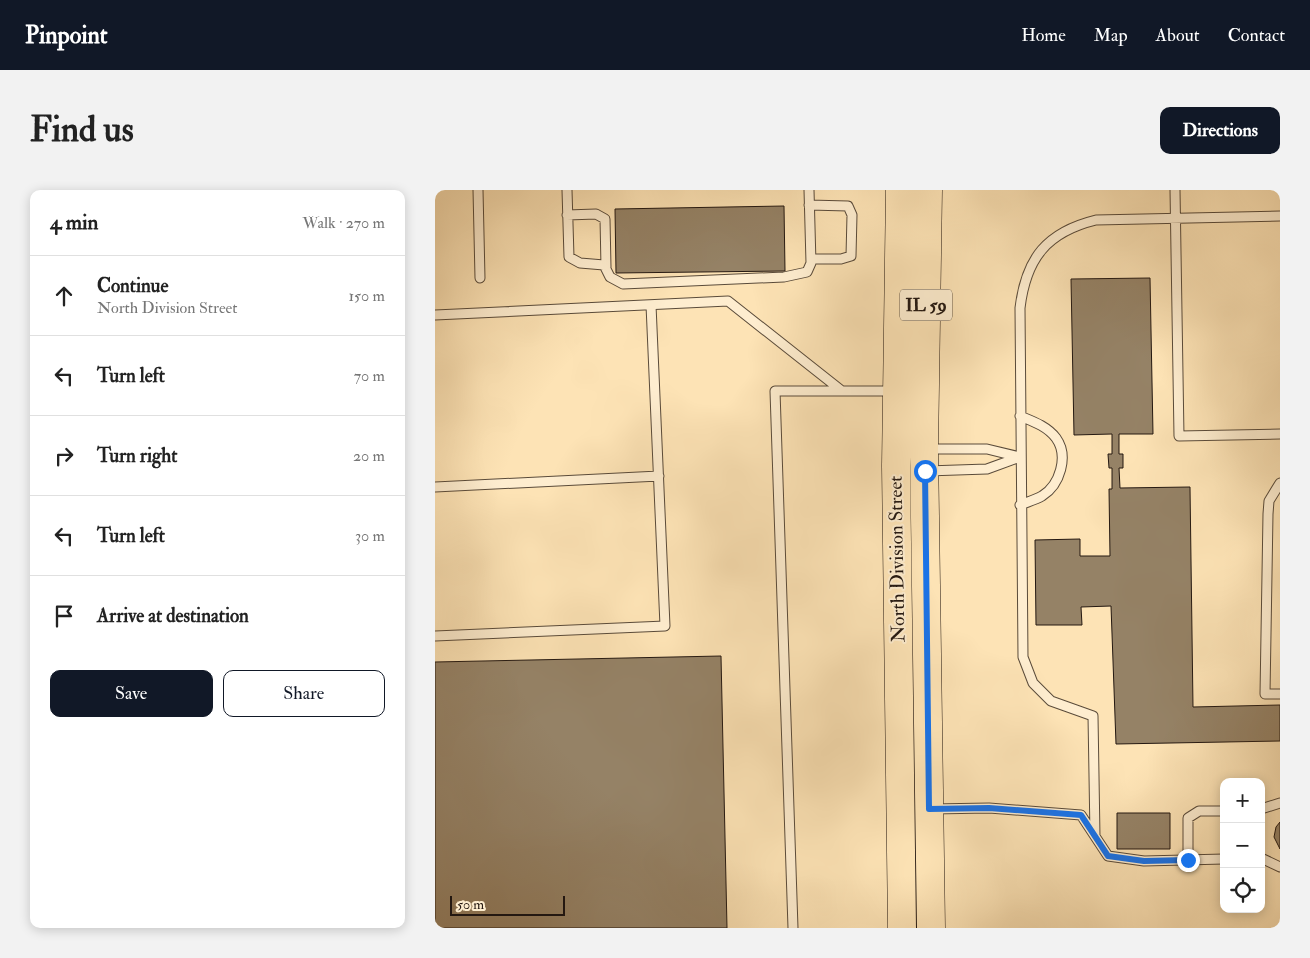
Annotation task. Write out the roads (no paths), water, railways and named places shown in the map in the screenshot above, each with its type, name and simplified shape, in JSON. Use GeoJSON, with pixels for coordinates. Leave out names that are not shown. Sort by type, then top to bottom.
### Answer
{"type":"FeatureCollection","features":[{"type":"Feature","properties":{"kind":"main road","name":"North Division Street"},"geometry":{"type":"LineString","coordinates":[[900,190],[897,391],[902,928]]}},
{"type":"Feature","properties":{"kind":"main road","name":"North Division Street"},"geometry":{"type":"LineString","coordinates":[[928,190],[924,460],[931,928]]}},
{"type":"Feature","properties":{"kind":"lane"},"geometry":{"type":"LineString","coordinates":[[479,190],[479,278]]}},
{"type":"Feature","properties":{"kind":"lane"},"geometry":{"type":"LineString","coordinates":[[567,190],[569,257],[574,261],[601,263],[616,282],[623,284],[784,277],[807,272],[810,268],[811,259],[809,190]]}},
{"type":"Feature","properties":{"kind":"lane"},"geometry":{"type":"LineString","coordinates":[[1175,190],[1179,436],[1280,434]]}},
{"type":"Feature","properties":{"kind":"lane"},"geometry":{"type":"LineString","coordinates":[[809,205],[842,204],[848,206],[852,216],[851,256],[841,259],[811,259]]}},
{"type":"Feature","properties":{"kind":"lane"},"geometry":{"type":"LineString","coordinates":[[567,215],[596,214],[605,218],[606,267]]}},
{"type":"Feature","properties":{"kind":"lane"},"geometry":{"type":"LineString","coordinates":[[1095,836],[1093,716],[1051,701],[1033,683],[1023,657],[1019,308],[1028,270],[1037,254],[1052,238],[1083,223],[1096,220],[1280,216]]}},
{"type":"Feature","properties":{"kind":"lane"},"geometry":{"type":"LineString","coordinates":[[435,315],[728,301],[841,391]]}},
{"type":"Feature","properties":{"kind":"lane"},"geometry":{"type":"LineString","coordinates":[[435,636],[665,626],[651,305]]}},
{"type":"Feature","properties":{"kind":"lane"},"geometry":{"type":"LineString","coordinates":[[793,928],[775,391],[897,391]]}},
{"type":"Feature","properties":{"kind":"lane"},"geometry":{"type":"LineString","coordinates":[[1019,416],[1040,424],[1056,439],[1063,459],[1059,477],[1043,496],[1020,505]]}},
{"type":"Feature","properties":{"kind":"lane"},"geometry":{"type":"LineString","coordinates":[[924,460],[987,449],[1021,457]]}},
{"type":"Feature","properties":{"kind":"lane"},"geometry":{"type":"LineString","coordinates":[[924,460],[987,469],[1021,457]]}},
{"type":"Feature","properties":{"kind":"lane"},"geometry":{"type":"LineString","coordinates":[[435,487],[659,476]]}},
{"type":"Feature","properties":{"kind":"lane"},"geometry":{"type":"LineString","coordinates":[[1280,483],[1269,500],[1268,514],[1265,694],[1280,694]]}},
{"type":"Feature","properties":{"kind":"lane"},"geometry":{"type":"LineString","coordinates":[[1265,808],[1280,803]]}},
{"type":"Feature","properties":{"kind":"lane"},"geometry":{"type":"LineString","coordinates":[[929,809],[989,808],[1081,815],[1108,856],[1144,861],[1220,859]]}},
{"type":"Feature","properties":{"kind":"lane"},"geometry":{"type":"LineString","coordinates":[[1188,860],[1188,818],[1199,811],[1220,810]]}},
{"type":"Feature","properties":{"kind":"lane"},"geometry":{"type":"LineString","coordinates":[[1265,860],[1280,867]]}}]}
